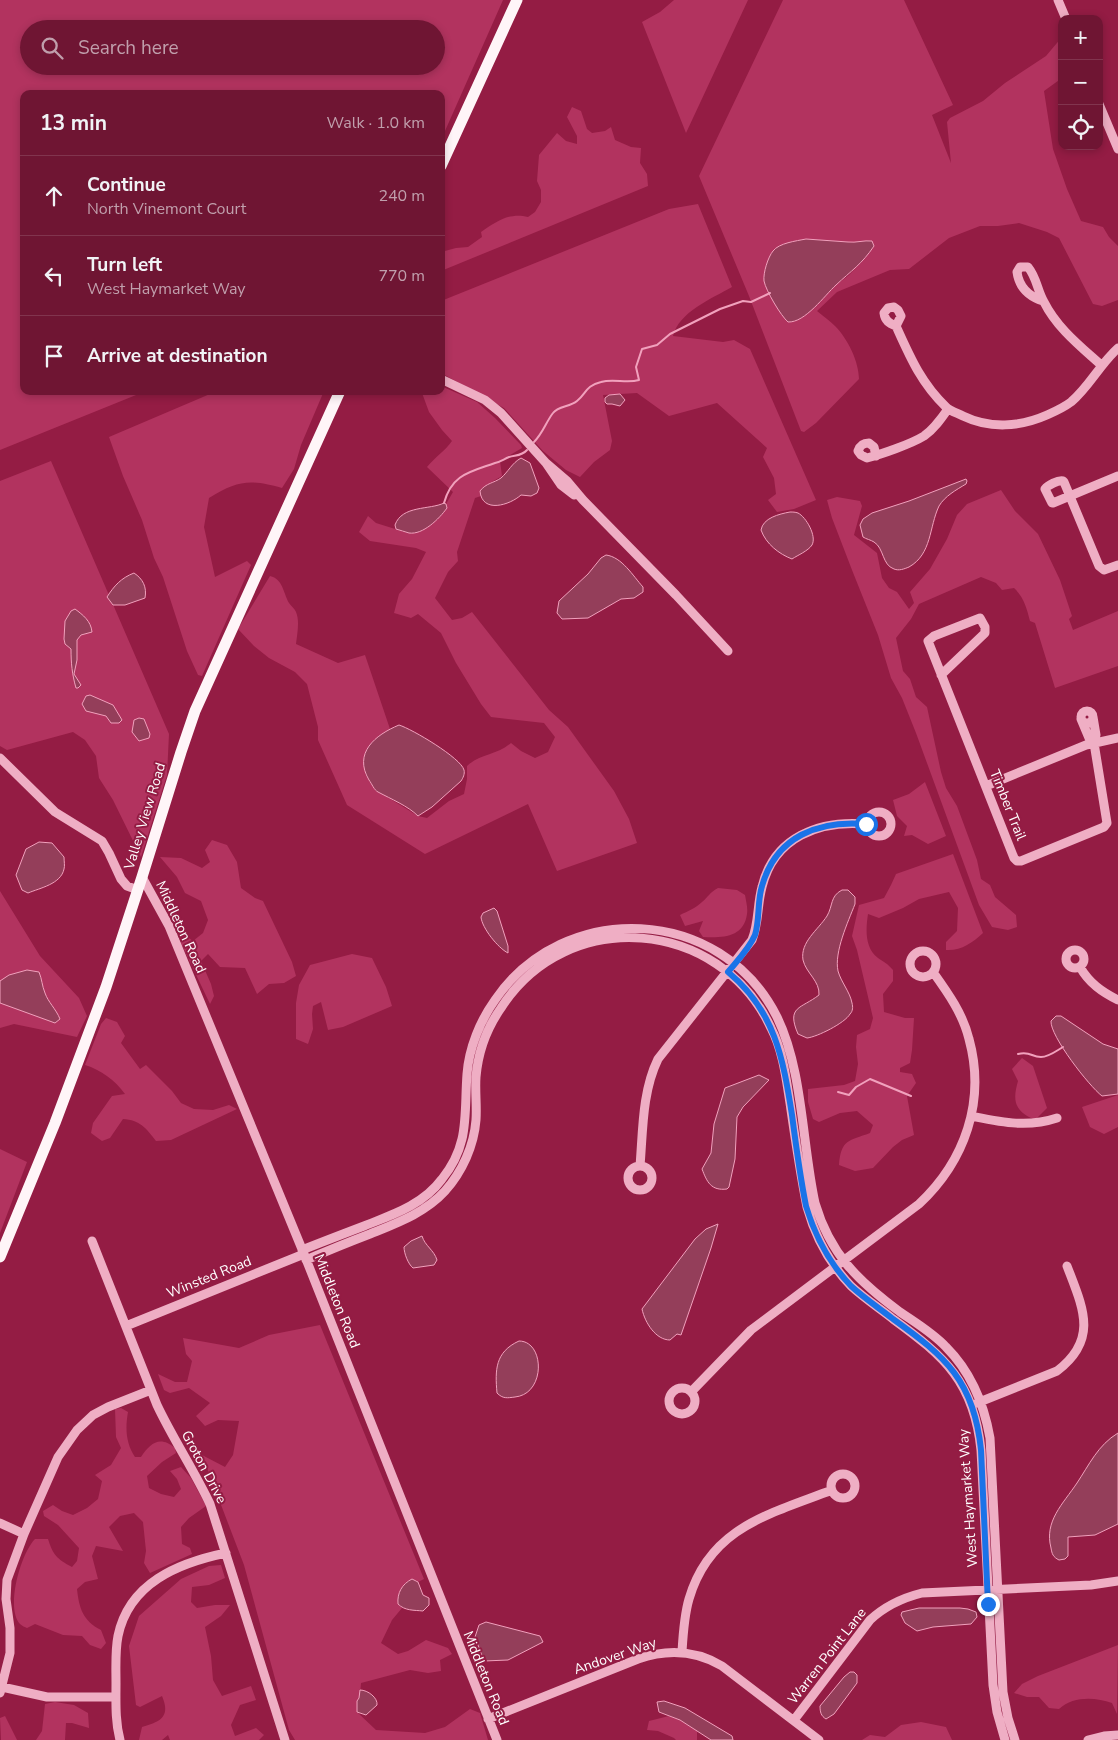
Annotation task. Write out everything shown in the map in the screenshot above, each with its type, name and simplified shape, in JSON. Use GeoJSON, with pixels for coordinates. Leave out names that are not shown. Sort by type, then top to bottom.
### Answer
{"type":"FeatureCollection","features":[{"type":"Feature","properties":{"kind":"main road"},"geometry":{"type":"LineString","coordinates":[[445,157],[517,0]]}},
{"type":"Feature","properties":{"kind":"main road","name":"Valley View Road"},"geometry":{"type":"LineString","coordinates":[[1,1254],[82,1052],[138,890],[195,711],[338,395]]}},
{"type":"Feature","properties":{"kind":"street"},"geometry":{"type":"LineString","coordinates":[[1058,0],[1064,15]]}},
{"type":"Feature","properties":{"kind":"street"},"geometry":{"type":"LineString","coordinates":[[1099,105],[1118,149]]}},
{"type":"Feature","properties":{"kind":"street"},"geometry":{"type":"LineString","coordinates":[[1043,301],[1057,323],[1101,365]]}},
{"type":"Feature","properties":{"kind":"street"},"geometry":{"type":"LineString","coordinates":[[896,326],[916,370],[948,409],[968,419],[1004,426],[1035,421],[1060,410],[1070,403],[1101,365],[1118,348]]}},
{"type":"Feature","properties":{"kind":"street"},"geometry":{"type":"LineString","coordinates":[[445,381],[468,391],[501,412],[546,462],[561,484],[583,500],[728,651]]}},
{"type":"Feature","properties":{"kind":"street"},"geometry":{"type":"LineString","coordinates":[[876,456],[922,437],[939,421],[948,409]]}},
{"type":"Feature","properties":{"kind":"street"},"geometry":{"type":"LineString","coordinates":[[1118,476],[1070,496],[1051,503],[1045,488],[1063,481],[1070,496],[1099,566],[1102,570],[1107,570],[1118,565]]}},
{"type":"Feature","properties":{"kind":"street","name":"Timber Trail"},"geometry":{"type":"LineString","coordinates":[[941,675],[985,633],[986,630],[982,620],[976,619],[929,639],[929,644],[941,675],[986,786],[1014,858],[1017,861],[1106,826],[1107,820],[1094,743]]}},
{"type":"Feature","properties":{"kind":"street"},"geometry":{"type":"LineString","coordinates":[[1093,717],[1096,735],[1094,743],[1089,738],[1081,720],[1088,723],[1092,721],[1093,717]]}},
{"type":"Feature","properties":{"kind":"street"},"geometry":{"type":"LineString","coordinates":[[986,786],[1094,743],[1118,738]]}},
{"type":"Feature","properties":{"kind":"street"},"geometry":{"type":"LineString","coordinates":[[0,758],[54,812],[102,842],[121,879],[127,886],[138,890]]}},
{"type":"Feature","properties":{"kind":"street"},"geometry":{"type":"LineString","coordinates":[[640,1166],[646,1092],[653,1070],[658,1059],[752,940],[758,920],[762,887],[770,866],[795,839],[821,826],[839,823],[866,824]]}},
{"type":"Feature","properties":{"kind":"street","name":"Middleton Road"},"geometry":{"type":"LineString","coordinates":[[142,877],[169,926],[304,1255],[497,1740]]}},
{"type":"Feature","properties":{"kind":"street","name":"West Haymarket Way"},"geometry":{"type":"LineString","coordinates":[[304,1255],[398,1213],[421,1200],[433,1190],[450,1169],[462,1142],[479,1056],[492,1023],[501,1007],[532,973],[562,948],[612,938],[658,939],[698,952],[717,963],[731,968],[754,998],[772,1028],[780,1051],[796,1110],[803,1190],[810,1219],[824,1249],[871,1290],[944,1345],[968,1374],[981,1401],[990,1438],[1003,1692],[1015,1740]]}},
{"type":"Feature","properties":{"kind":"street"},"geometry":{"type":"LineString","coordinates":[[1080,967],[1097,987],[1118,1000]]}},
{"type":"Feature","properties":{"kind":"street"},"geometry":{"type":"LineString","coordinates":[[691,1392],[750,1330],[919,1204],[948,1172],[962,1144],[971,1116],[974,1076],[969,1039],[957,1008],[933,972]]}},
{"type":"Feature","properties":{"kind":"street"},"geometry":{"type":"LineString","coordinates":[[971,1116],[1026,1125],[1056,1118]]}},
{"type":"Feature","properties":{"kind":"street","name":"Groton Drive"},"geometry":{"type":"LineString","coordinates":[[92,1241],[166,1426],[207,1498],[285,1740]]}},
{"type":"Feature","properties":{"kind":"street","name":"Winsted Road"},"geometry":{"type":"LineString","coordinates":[[126,1326],[304,1255]]}},
{"type":"Feature","properties":{"kind":"street","name":"West Haymarket Way"},"geometry":{"type":"LineString","coordinates":[[839,1263],[863,1296],[937,1352],[956,1375],[972,1405],[979,1431],[981,1450],[993,1685],[997,1712],[1005,1740]]}},
{"type":"Feature","properties":{"kind":"street"},"geometry":{"type":"LineString","coordinates":[[972,1405],[1057,1371],[1066,1364],[1078,1349],[1085,1327],[1084,1316],[1067,1266]]}},
{"type":"Feature","properties":{"kind":"street"},"geometry":{"type":"LineString","coordinates":[[116,1697],[48,1697],[1,1690],[10,1653],[10,1628],[6,1599],[7,1580],[24,1534],[58,1457],[77,1430],[100,1411],[151,1390]]}},
{"type":"Feature","properties":{"kind":"street"},"geometry":{"type":"LineString","coordinates":[[682,1652],[685,1620],[692,1590],[704,1566],[719,1546],[732,1534],[761,1517],[832,1490]]}},
{"type":"Feature","properties":{"kind":"street"},"geometry":{"type":"LineString","coordinates":[[0,1523],[24,1534]]}},
{"type":"Feature","properties":{"kind":"street"},"geometry":{"type":"LineString","coordinates":[[120,1740],[116,1697],[118,1635],[126,1613],[137,1596],[151,1582],[171,1570],[196,1560],[226,1553]]}},
{"type":"Feature","properties":{"kind":"street","name":"Warren Point Lane"},"geometry":{"type":"LineString","coordinates":[[794,1720],[862,1630],[889,1604],[922,1593],[1092,1585],[1118,1581]]}},
{"type":"Feature","properties":{"kind":"street","name":"Andover Way"},"geometry":{"type":"LineString","coordinates":[[488,1719],[638,1659],[658,1654],[682,1652],[705,1657],[722,1666],[818,1740]]}},
{"type":"Feature","properties":{"kind":"street"},"geometry":{"type":"LineString","coordinates":[[1088,1740],[1118,1735]]}},
{"type":"Feature","properties":{"kind":"shaded area"},"geometry":{"type":"Polygon","coordinates":[[[0,0],[503,0],[445,131],[445,90],[20,90],[20,395],[136,395],[0,450],[0,0]]]}},
{"type":"Feature","properties":{"kind":"shaded area"},"geometry":{"type":"Polygon","coordinates":[[[674,0],[748,0],[686,133],[642,22],[660,12],[674,0]]]}},
{"type":"Feature","properties":{"kind":"shaded area"},"geometry":{"type":"Polygon","coordinates":[[[783,0],[904,0],[953,105],[932,115],[951,163],[947,122],[950,118],[983,101],[1005,83],[1046,56],[1058,42],[1058,81],[1044,91],[1053,149],[1081,221],[1103,227],[1118,246],[1118,300],[1102,306],[1093,304],[1059,238],[1047,232],[1019,223],[980,226],[949,238],[909,269],[890,270],[837,292],[817,311],[835,326],[844,337],[855,358],[859,379],[816,423],[804,432],[801,431],[749,296],[699,176],[783,0]],[[806,239],[791,242],[764,280],[785,319],[800,319],[814,308],[836,285],[849,275],[874,246],[872,241],[850,242],[806,239]]]}},
{"type":"Feature","properties":{"kind":"shaded area"},"geometry":{"type":"Polygon","coordinates":[[[572,107],[581,111],[587,129],[592,133],[605,131],[611,127],[615,140],[631,147],[641,148],[640,163],[647,174],[648,186],[445,269],[445,251],[468,247],[482,237],[481,232],[503,219],[515,216],[528,217],[535,212],[541,202],[541,190],[537,181],[539,155],[557,133],[566,141],[577,144],[577,136],[567,117],[572,107]]]}},
{"type":"Feature","properties":{"kind":"shaded area"},"geometry":{"type":"Polygon","coordinates":[[[698,204],[732,287],[689,313],[676,327],[673,336],[723,342],[734,340],[750,349],[816,500],[794,509],[777,512],[768,500],[776,494],[774,478],[763,457],[767,448],[717,403],[669,416],[637,393],[603,395],[612,441],[610,450],[594,462],[580,477],[566,470],[543,451],[504,408],[445,375],[445,299],[669,209],[698,204]]]}},
{"type":"Feature","properties":{"kind":"shaded area"},"geometry":{"type":"Polygon","coordinates":[[[806,239],[851,242],[872,241],[874,246],[861,263],[814,308],[801,318],[788,322],[768,291],[764,281],[765,270],[769,257],[776,248],[806,239]]]}},
{"type":"Feature","properties":{"kind":"shaded area"},"geometry":{"type":"Polygon","coordinates":[[[445,388],[477,402],[495,418],[522,448],[500,461],[502,476],[481,491],[481,496],[475,498],[457,552],[458,561],[448,572],[435,598],[452,620],[462,618],[472,612],[549,710],[568,727],[614,791],[629,819],[637,843],[557,871],[528,804],[425,854],[347,805],[318,740],[318,727],[307,684],[295,672],[269,658],[238,629],[270,576],[278,580],[289,603],[296,612],[298,624],[296,644],[338,663],[365,655],[390,729],[380,736],[365,774],[376,791],[418,816],[427,818],[449,801],[464,794],[467,766],[478,759],[511,743],[535,758],[548,752],[555,737],[544,723],[491,717],[456,663],[441,633],[418,614],[411,618],[394,613],[399,594],[412,579],[426,552],[416,548],[370,541],[359,532],[368,516],[376,523],[408,533],[414,533],[432,524],[447,508],[446,504],[453,492],[427,467],[452,441],[429,412],[423,395],[445,395],[445,388]]]}},
{"type":"Feature","properties":{"kind":"shaded area"},"geometry":{"type":"Polygon","coordinates":[[[620,394],[625,400],[620,406],[605,402],[605,398],[609,395],[620,394]]]}},
{"type":"Feature","properties":{"kind":"shaded area"},"geometry":{"type":"Polygon","coordinates":[[[208,395],[322,395],[301,445],[294,469],[282,488],[261,483],[244,483],[228,488],[209,498],[204,527],[215,577],[247,561],[251,565],[202,676],[198,675],[187,651],[163,577],[154,558],[142,520],[109,437],[208,395]]]}},
{"type":"Feature","properties":{"kind":"shaded area"},"geometry":{"type":"Polygon","coordinates":[[[521,458],[530,463],[539,488],[537,493],[531,496],[521,495],[504,504],[491,505],[486,503],[480,491],[485,486],[501,478],[521,458]]]}},
{"type":"Feature","properties":{"kind":"shaded area"},"geometry":{"type":"Polygon","coordinates":[[[51,461],[169,734],[167,775],[141,857],[113,800],[99,778],[96,756],[85,740],[73,732],[7,750],[0,746],[0,481],[51,461]]]}},
{"type":"Feature","properties":{"kind":"shaded area"},"geometry":{"type":"Polygon","coordinates":[[[966,479],[966,484],[941,502],[926,548],[916,562],[909,567],[898,570],[890,567],[880,548],[873,541],[863,537],[860,525],[863,519],[872,513],[966,479]]]}},
{"type":"Feature","properties":{"kind":"shaded area"},"geometry":{"type":"Polygon","coordinates":[[[1001,490],[1015,511],[1038,534],[1060,580],[1072,616],[1069,619],[1073,630],[1118,611],[1118,666],[1055,688],[1035,623],[1030,621],[1023,599],[1014,588],[1002,590],[996,583],[981,577],[919,604],[911,619],[896,638],[903,671],[910,679],[916,697],[927,707],[946,788],[957,806],[977,860],[981,879],[990,885],[995,897],[1016,915],[1017,927],[1008,930],[992,927],[979,905],[916,733],[902,698],[891,678],[878,635],[832,518],[827,500],[837,497],[860,501],[862,506],[854,535],[877,553],[882,578],[889,588],[897,592],[909,609],[914,603],[910,592],[930,569],[947,539],[957,515],[967,504],[1001,490]]]}},
{"type":"Feature","properties":{"kind":"shaded area"},"geometry":{"type":"Polygon","coordinates":[[[444,503],[447,508],[440,517],[425,529],[409,533],[396,529],[395,525],[404,514],[444,503]]]}},
{"type":"Feature","properties":{"kind":"shaded area"},"geometry":{"type":"Polygon","coordinates":[[[790,512],[798,513],[804,518],[810,527],[813,537],[812,545],[792,559],[774,548],[766,540],[761,530],[768,520],[777,515],[790,512]]]}},
{"type":"Feature","properties":{"kind":"shaded area"},"geometry":{"type":"Polygon","coordinates":[[[606,555],[617,559],[627,568],[643,587],[643,592],[634,598],[621,599],[588,618],[562,619],[557,613],[559,601],[606,555]]]}},
{"type":"Feature","properties":{"kind":"shaded area"},"geometry":{"type":"Polygon","coordinates":[[[134,573],[144,584],[145,598],[125,605],[113,605],[107,597],[112,589],[125,577],[134,573]]]}},
{"type":"Feature","properties":{"kind":"shaded area"},"geometry":{"type":"Polygon","coordinates":[[[75,609],[88,621],[92,632],[81,635],[77,640],[77,660],[74,674],[81,685],[78,688],[76,688],[73,673],[71,649],[65,644],[64,639],[65,621],[71,611],[75,609]]]}},
{"type":"Feature","properties":{"kind":"shaded area"},"geometry":{"type":"Polygon","coordinates":[[[90,695],[113,705],[122,720],[119,723],[111,723],[106,716],[86,711],[82,704],[86,696],[90,695]]]}},
{"type":"Feature","properties":{"kind":"shaded area"},"geometry":{"type":"Polygon","coordinates":[[[144,719],[150,734],[149,738],[139,741],[132,732],[134,720],[144,719]]]}},
{"type":"Feature","properties":{"kind":"shaded area"},"geometry":{"type":"Polygon","coordinates":[[[399,725],[446,752],[464,770],[461,781],[432,807],[418,816],[377,791],[365,770],[365,753],[369,746],[382,734],[399,725]]]}},
{"type":"Feature","properties":{"kind":"shaded area"},"geometry":{"type":"Polygon","coordinates":[[[925,782],[946,836],[928,844],[912,835],[904,836],[907,826],[897,816],[893,800],[909,794],[925,782]]]}},
{"type":"Feature","properties":{"kind":"shaded area"},"geometry":{"type":"Polygon","coordinates":[[[212,840],[227,845],[237,862],[241,888],[263,901],[292,962],[296,976],[284,983],[269,984],[257,994],[245,968],[220,967],[208,954],[201,961],[214,996],[210,1004],[180,941],[181,932],[193,941],[203,933],[208,920],[201,901],[185,893],[177,877],[160,857],[181,858],[202,868],[210,862],[205,850],[212,840]]]}},
{"type":"Feature","properties":{"kind":"shaded area"},"geometry":{"type":"Polygon","coordinates":[[[39,842],[52,843],[64,857],[64,868],[62,874],[54,882],[28,893],[22,890],[16,875],[26,849],[39,842]]]}},
{"type":"Feature","properties":{"kind":"shaded area"},"geometry":{"type":"Polygon","coordinates":[[[953,854],[983,933],[970,943],[961,948],[946,950],[946,942],[957,931],[958,908],[949,892],[919,899],[879,918],[868,914],[867,937],[870,948],[873,954],[893,970],[893,981],[883,994],[884,1012],[905,1018],[914,1018],[910,1063],[900,1068],[900,1072],[912,1074],[916,1083],[907,1096],[914,1135],[902,1140],[893,1147],[873,1168],[855,1171],[839,1165],[842,1150],[847,1142],[870,1133],[873,1125],[857,1111],[840,1113],[819,1122],[813,1119],[808,1102],[808,1089],[844,1085],[855,1081],[858,1064],[857,1035],[870,1029],[873,1018],[852,936],[859,905],[884,898],[896,874],[953,854]]]}},
{"type":"Feature","properties":{"kind":"shaded area"},"geometry":{"type":"Polygon","coordinates":[[[718,888],[737,890],[745,895],[747,914],[745,922],[737,932],[731,935],[703,937],[699,931],[703,921],[685,926],[680,915],[697,906],[718,888]]]}},
{"type":"Feature","properties":{"kind":"shaded area"},"geometry":{"type":"Polygon","coordinates":[[[842,890],[848,890],[855,897],[855,904],[845,928],[837,963],[839,975],[853,1006],[847,1018],[837,1025],[807,1038],[798,1034],[794,1018],[795,1013],[801,1006],[819,995],[819,990],[803,960],[804,948],[827,916],[835,895],[842,890]]]}},
{"type":"Feature","properties":{"kind":"shaded area"},"geometry":{"type":"Polygon","coordinates":[[[0,891],[40,956],[79,998],[87,1016],[77,1037],[14,1024],[0,1028],[0,891]]]}},
{"type":"Feature","properties":{"kind":"shaded area"},"geometry":{"type":"Polygon","coordinates":[[[494,908],[497,911],[508,946],[508,953],[491,937],[482,922],[481,917],[483,913],[494,908]]]}},
{"type":"Feature","properties":{"kind":"shaded area"},"geometry":{"type":"Polygon","coordinates":[[[352,954],[372,958],[386,987],[392,1006],[343,1027],[328,1030],[321,1002],[313,1006],[313,1029],[308,1044],[296,1039],[296,1003],[299,985],[310,965],[352,954]]]}},
{"type":"Feature","properties":{"kind":"shaded area"},"geometry":{"type":"Polygon","coordinates":[[[27,970],[39,972],[46,996],[60,1019],[55,1023],[0,1003],[0,981],[9,975],[27,970]]]}},
{"type":"Feature","properties":{"kind":"shaded area"},"geometry":{"type":"Polygon","coordinates":[[[1056,1016],[1061,1016],[1103,1044],[1118,1049],[1118,1094],[1102,1096],[1080,1072],[1063,1049],[1052,1028],[1051,1021],[1056,1016]]]}},
{"type":"Feature","properties":{"kind":"shaded area"},"geometry":{"type":"Polygon","coordinates":[[[106,1018],[117,1022],[125,1036],[121,1043],[140,1069],[146,1065],[172,1091],[181,1103],[194,1109],[213,1110],[229,1105],[237,1109],[171,1140],[156,1141],[138,1123],[123,1119],[110,1138],[102,1141],[91,1133],[93,1123],[112,1096],[125,1094],[107,1076],[85,1065],[101,1024],[106,1018]]]}},
{"type":"Feature","properties":{"kind":"shaded area"},"geometry":{"type":"Polygon","coordinates":[[[1022,1058],[1033,1066],[1047,1108],[1035,1120],[1019,1109],[1015,1100],[1018,1081],[1012,1069],[1022,1058]]]}},
{"type":"Feature","properties":{"kind":"shaded area"},"geometry":{"type":"Polygon","coordinates":[[[759,1075],[769,1080],[743,1107],[737,1117],[735,1159],[729,1187],[727,1189],[717,1189],[710,1185],[702,1169],[711,1153],[714,1124],[725,1088],[759,1075]]]}},
{"type":"Feature","properties":{"kind":"shaded area"},"geometry":{"type":"Polygon","coordinates":[[[1118,1095],[1118,1127],[1104,1134],[1090,1127],[1082,1107],[1118,1095]]]}},
{"type":"Feature","properties":{"kind":"shaded area"},"geometry":{"type":"Polygon","coordinates":[[[0,1149],[27,1162],[0,1233],[0,1149]]]}},
{"type":"Feature","properties":{"kind":"shaded area"},"geometry":{"type":"Polygon","coordinates":[[[718,1224],[681,1335],[677,1334],[670,1340],[660,1337],[648,1325],[642,1309],[695,1239],[706,1229],[718,1224]]]}},
{"type":"Feature","properties":{"kind":"shaded area"},"geometry":{"type":"Polygon","coordinates":[[[422,1236],[437,1260],[434,1265],[413,1268],[409,1264],[404,1247],[422,1236]]]}},
{"type":"Feature","properties":{"kind":"shaded area"},"geometry":{"type":"Polygon","coordinates":[[[320,1325],[424,1579],[418,1582],[416,1580],[407,1581],[398,1604],[402,1608],[392,1620],[381,1643],[398,1654],[408,1651],[426,1640],[448,1648],[452,1654],[440,1660],[441,1671],[428,1673],[410,1670],[361,1683],[357,1712],[376,1730],[425,1733],[445,1727],[470,1709],[480,1713],[488,1740],[295,1740],[289,1730],[244,1565],[202,1455],[225,1467],[233,1455],[239,1421],[218,1420],[205,1426],[196,1416],[210,1403],[189,1388],[170,1393],[164,1390],[158,1374],[175,1382],[187,1382],[192,1361],[186,1354],[183,1338],[239,1348],[269,1335],[320,1325]]]}},
{"type":"Feature","properties":{"kind":"shaded area"},"geometry":{"type":"Polygon","coordinates":[[[519,1341],[528,1343],[534,1349],[537,1358],[537,1378],[525,1394],[507,1398],[497,1393],[496,1377],[498,1362],[511,1345],[519,1341]]]}},
{"type":"Feature","properties":{"kind":"shaded area"},"geometry":{"type":"Polygon","coordinates":[[[121,1408],[128,1412],[127,1436],[135,1457],[141,1457],[148,1448],[160,1441],[170,1444],[175,1448],[176,1453],[162,1462],[147,1476],[149,1488],[161,1494],[174,1497],[181,1489],[177,1479],[170,1471],[181,1467],[191,1478],[206,1506],[189,1518],[181,1527],[182,1544],[190,1548],[192,1554],[150,1573],[144,1563],[146,1551],[143,1522],[134,1513],[120,1516],[109,1527],[123,1551],[96,1546],[92,1556],[98,1579],[85,1582],[77,1589],[83,1613],[90,1622],[101,1630],[106,1643],[101,1649],[90,1645],[82,1636],[63,1635],[35,1624],[27,1628],[20,1624],[14,1606],[14,1594],[20,1568],[35,1539],[48,1539],[56,1556],[72,1567],[77,1561],[79,1548],[58,1525],[44,1516],[43,1511],[53,1505],[73,1515],[87,1508],[98,1499],[102,1481],[95,1475],[111,1465],[121,1448],[116,1437],[115,1409],[121,1408]]]}},
{"type":"Feature","properties":{"kind":"shaded area"},"geometry":{"type":"Polygon","coordinates":[[[1118,1433],[1118,1524],[1095,1535],[1068,1537],[1068,1556],[1065,1559],[1059,1560],[1053,1555],[1051,1548],[1050,1529],[1052,1521],[1094,1456],[1105,1443],[1118,1433]]]}},
{"type":"Feature","properties":{"kind":"shaded area"},"geometry":{"type":"Polygon","coordinates":[[[221,1565],[225,1578],[209,1585],[192,1587],[191,1602],[197,1608],[230,1605],[221,1616],[205,1627],[211,1656],[213,1680],[222,1696],[251,1686],[256,1700],[240,1705],[231,1725],[235,1736],[256,1728],[264,1735],[259,1740],[170,1740],[168,1735],[162,1740],[139,1740],[142,1727],[159,1721],[165,1709],[162,1696],[140,1707],[136,1705],[129,1646],[139,1616],[181,1579],[209,1566],[221,1565]]]}},
{"type":"Feature","properties":{"kind":"shaded area"},"geometry":{"type":"Polygon","coordinates":[[[412,1579],[418,1582],[423,1595],[429,1598],[429,1605],[423,1611],[407,1609],[398,1604],[398,1596],[401,1589],[405,1583],[412,1579]]]}},
{"type":"Feature","properties":{"kind":"shaded area"},"geometry":{"type":"Polygon","coordinates":[[[919,1608],[968,1609],[976,1612],[977,1617],[971,1624],[933,1627],[917,1631],[905,1623],[901,1615],[902,1612],[919,1608]]]}},
{"type":"Feature","properties":{"kind":"shaded area"},"geometry":{"type":"Polygon","coordinates":[[[486,1622],[540,1636],[543,1642],[508,1660],[484,1661],[475,1637],[479,1625],[486,1622]]]}},
{"type":"Feature","properties":{"kind":"shaded area"},"geometry":{"type":"Polygon","coordinates":[[[1118,1645],[1117,1714],[1112,1703],[1099,1700],[1077,1700],[1059,1709],[1049,1708],[1039,1697],[1027,1697],[1014,1693],[1022,1684],[1038,1676],[1118,1645]]]}},
{"type":"Feature","properties":{"kind":"shaded area"},"geometry":{"type":"Polygon","coordinates":[[[850,1672],[854,1672],[857,1675],[857,1683],[834,1714],[826,1719],[821,1714],[820,1706],[850,1672]]]}},
{"type":"Feature","properties":{"kind":"shaded area"},"geometry":{"type":"Polygon","coordinates":[[[360,1690],[372,1695],[377,1702],[377,1705],[366,1715],[357,1712],[360,1690]]]}},
{"type":"Feature","properties":{"kind":"shaded area"},"geometry":{"type":"Polygon","coordinates":[[[664,1701],[685,1708],[732,1736],[733,1740],[711,1740],[680,1720],[659,1712],[657,1702],[664,1701]]]}},
{"type":"Feature","properties":{"kind":"shaded area"},"geometry":{"type":"Polygon","coordinates":[[[55,1702],[74,1705],[88,1713],[89,1728],[66,1723],[65,1740],[36,1740],[42,1731],[45,1704],[55,1702]]]}},
{"type":"Feature","properties":{"kind":"shaded area"},"geometry":{"type":"Polygon","coordinates":[[[5,1716],[17,1740],[1,1740],[0,1718],[5,1716]]]}},
{"type":"Feature","properties":{"kind":"shaded area"},"geometry":{"type":"Polygon","coordinates":[[[669,1716],[680,1720],[697,1731],[697,1740],[676,1740],[658,1731],[647,1730],[649,1721],[669,1716]]]}},
{"type":"Feature","properties":{"kind":"shaded area"},"geometry":{"type":"Polygon","coordinates":[[[921,1722],[946,1727],[952,1740],[862,1740],[870,1735],[885,1737],[901,1725],[921,1722]]]}},
{"type":"Feature","properties":{"kind":"waterway"},"geometry":{"type":"LineString","coordinates":[[534,442],[555,411],[574,403],[592,386],[606,381],[639,380],[636,367],[642,349],[657,345],[670,334],[720,309],[743,301],[751,302],[770,293]]}},
{"type":"Feature","properties":{"kind":"waterway"},"geometry":{"type":"LineString","coordinates":[[444,503],[447,493],[457,480],[463,476],[527,450]]}},
{"type":"Feature","properties":{"kind":"waterway"},"geometry":{"type":"LineString","coordinates":[[1018,1054],[1026,1053],[1044,1057],[1063,1047]]}},
{"type":"Feature","properties":{"kind":"waterway"},"geometry":{"type":"LineString","coordinates":[[838,1092],[849,1095],[856,1087],[870,1079],[911,1096]]}},
{"type":"Feature","properties":{"kind":"route"},"geometry":{"type":"LineString","coordinates":[[866,824],[839,823],[821,826],[803,834],[787,845],[770,866],[764,879],[760,893],[755,934],[728,972],[754,998],[767,1018],[776,1039],[789,1095],[806,1206],[824,1249],[844,1278],[852,1286],[874,1305],[926,1343],[947,1362],[965,1389],[972,1405],[976,1415],[981,1450],[988,1604]]}}]}
